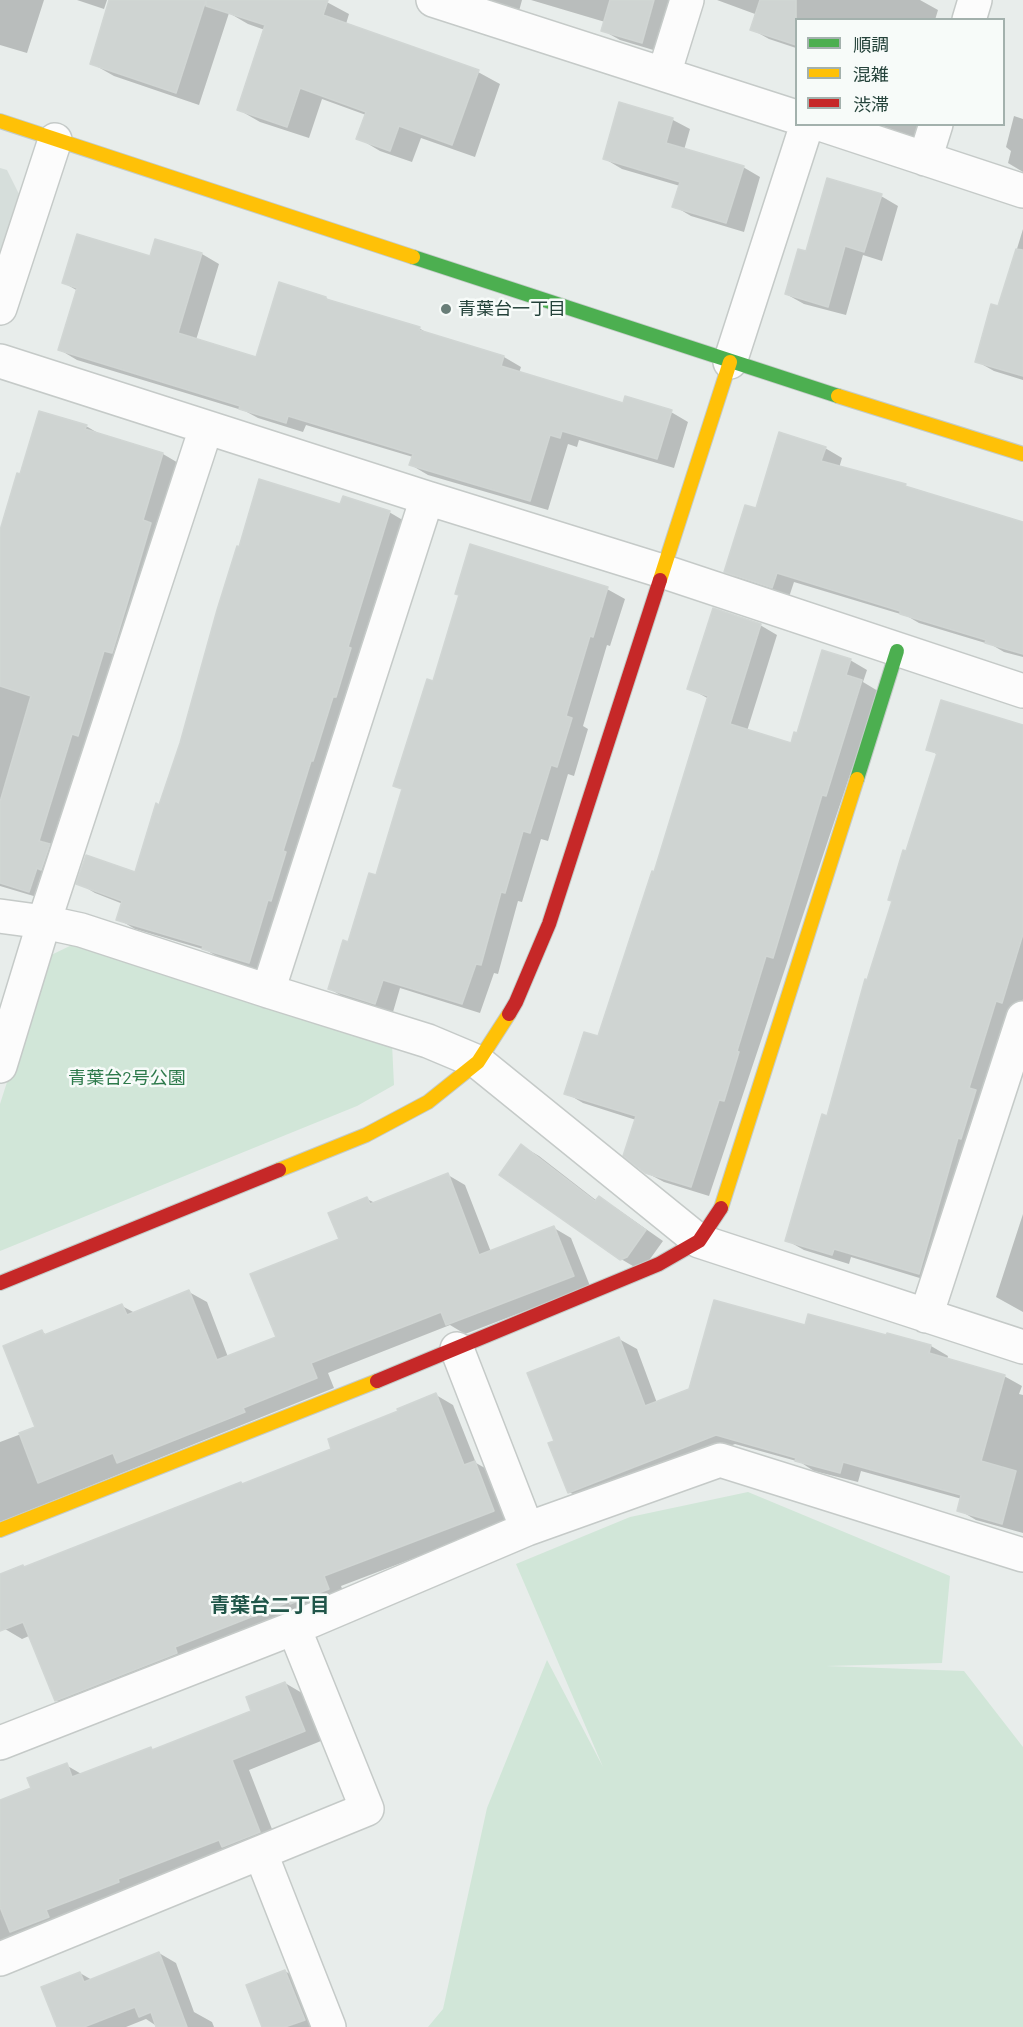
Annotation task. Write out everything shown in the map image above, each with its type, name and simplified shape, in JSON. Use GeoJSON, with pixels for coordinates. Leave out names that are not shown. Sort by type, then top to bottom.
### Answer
{"type":"FeatureCollection","features":[{"type":"Feature","properties":{"kind":"street"},"geometry":{"type":"LineString","coordinates":[[433,0],[795,117]]}},
{"type":"Feature","properties":{"kind":"street"},"geometry":{"type":"LineString","coordinates":[[664,74],[687,0]]}},
{"type":"Feature","properties":{"kind":"street"},"geometry":{"type":"LineString","coordinates":[[970,18],[975,0]]}},
{"type":"Feature","properties":{"kind":"street"},"geometry":{"type":"LineString","coordinates":[[0,121],[730,362],[1023,454]]}},
{"type":"Feature","properties":{"kind":"street"},"geometry":{"type":"LineString","coordinates":[[0,1283],[366,1135],[428,1102],[478,1062],[516,1002],[549,924],[806,126]]}},
{"type":"Feature","properties":{"kind":"street"},"geometry":{"type":"LineString","coordinates":[[826,126],[1023,191]]}},
{"type":"Feature","properties":{"kind":"street"},"geometry":{"type":"LineString","coordinates":[[925,159],[935,126]]}},
{"type":"Feature","properties":{"kind":"street"},"geometry":{"type":"LineString","coordinates":[[0,308],[55,140]]}},
{"type":"Feature","properties":{"kind":"street"},"geometry":{"type":"LineString","coordinates":[[0,361],[662,571],[1023,691]]}},
{"type":"Feature","properties":{"kind":"street"},"geometry":{"type":"LineString","coordinates":[[0,1066],[44,922],[206,428]]}},
{"type":"Feature","properties":{"kind":"street"},"geometry":{"type":"LineString","coordinates":[[268,992],[427,498]]}},
{"type":"Feature","properties":{"kind":"street"},"geometry":{"type":"LineString","coordinates":[[0,1530],[457,1349],[659,1264],[699,1242],[721,1208],[897,651]]}},
{"type":"Feature","properties":{"kind":"street"},"geometry":{"type":"LineString","coordinates":[[0,916],[81,930],[268,992],[428,1041],[478,1062],[699,1242],[1023,1347]]}},
{"type":"Feature","properties":{"kind":"street"},"geometry":{"type":"LineString","coordinates":[[926,1316],[1023,1018]]}},
{"type":"Feature","properties":{"kind":"street"},"geometry":{"type":"LineString","coordinates":[[457,1349],[527,1529]]}},
{"type":"Feature","properties":{"kind":"street"},"geometry":{"type":"LineString","coordinates":[[0,1743],[294,1628],[527,1529],[720,1460],[1023,1555]]}},
{"type":"Feature","properties":{"kind":"street"},"geometry":{"type":"LineString","coordinates":[[0,1959],[367,1809],[294,1628]]}},
{"type":"Feature","properties":{"kind":"street"},"geometry":{"type":"LineString","coordinates":[[261,1854],[329,2027]]}},
{"type":"Feature","properties":{"kind":"shaded area"},"geometry":{"type":"Polygon","coordinates":[[[0,168],[7,170],[19,194],[0,255],[0,168]]]}},
{"type":"Feature","properties":{"kind":"green space","name":"青葉台2号公園"},"geometry":{"type":"Polygon","coordinates":[[[76,943],[392,1044],[394,1085],[357,1106],[0,1251],[0,1104],[47,957],[76,943]]]}},
{"type":"Feature","properties":{"kind":"green space"},"geometry":{"type":"Polygon","coordinates":[[[748,1492],[950,1576],[942,1663],[826,1666],[964,1671],[1023,1747],[1023,2027],[428,2027],[443,2009],[487,1808],[547,1660],[603,1767],[516,1564],[630,1517],[748,1492]]]}},
{"type":"Feature","properties":{"kind":"building"},"geometry":{"type":"Polygon","coordinates":[[[109,0],[206,0],[176,93],[90,64],[109,0]]]}},
{"type":"Feature","properties":{"kind":"building"},"geometry":{"type":"Polygon","coordinates":[[[206,0],[328,0],[323,15],[479,70],[452,145],[399,126],[390,151],[356,139],[366,112],[300,88],[287,127],[237,110],[265,25],[206,6],[206,0]]]}},
{"type":"Feature","properties":{"kind":"building"},"geometry":{"type":"Polygon","coordinates":[[[610,0],[654,0],[642,43],[601,31],[610,0]]]}},
{"type":"Feature","properties":{"kind":"building"},"geometry":{"type":"Polygon","coordinates":[[[760,0],[796,0],[795,45],[750,30],[760,0]]]}},
{"type":"Feature","properties":{"kind":"building"},"geometry":{"type":"Polygon","coordinates":[[[619,102],[673,118],[666,143],[744,166],[726,223],[672,207],[680,182],[603,159],[619,102]]]}},
{"type":"Feature","properties":{"kind":"building"},"geometry":{"type":"Polygon","coordinates":[[[827,178],[882,194],[864,252],[845,246],[828,307],[785,294],[798,249],[806,251],[827,178]]]}},
{"type":"Feature","properties":{"kind":"building"},"geometry":{"type":"Polygon","coordinates":[[[77,234],[150,256],[155,239],[202,253],[178,333],[256,357],[279,282],[326,297],[326,299],[420,327],[419,330],[504,356],[501,366],[623,403],[625,396],[672,410],[657,459],[562,431],[560,438],[550,435],[530,501],[409,465],[413,454],[288,416],[286,423],[239,409],[240,406],[58,350],[77,288],[62,283],[77,234]]]}},
{"type":"Feature","properties":{"kind":"building"},"geometry":{"type":"Polygon","coordinates":[[[1016,249],[1023,250],[1023,376],[975,362],[991,304],[998,306],[1016,249]]]}},
{"type":"Feature","properties":{"kind":"building"},"geometry":{"type":"Polygon","coordinates":[[[39,411],[87,425],[85,429],[163,453],[143,520],[151,523],[127,604],[112,653],[104,651],[78,736],[72,734],[39,841],[50,844],[41,870],[37,868],[29,892],[0,883],[0,802],[31,696],[0,686],[0,530],[39,411]]]}},
{"type":"Feature","properties":{"kind":"building"},"geometry":{"type":"Polygon","coordinates":[[[779,432],[826,447],[821,461],[906,484],[905,486],[1023,522],[1023,654],[985,643],[986,640],[900,614],[900,611],[777,573],[772,588],[724,572],[745,505],[756,508],[779,432]]]}},
{"type":"Feature","properties":{"kind":"building"},"geometry":{"type":"Polygon","coordinates":[[[259,479],[340,504],[343,496],[390,511],[348,647],[351,648],[336,697],[333,697],[313,761],[311,761],[283,851],[286,852],[271,901],[268,900],[249,963],[202,949],[203,946],[116,920],[122,901],[76,884],[86,855],[135,872],[156,803],[159,805],[180,743],[217,610],[259,479]]]}},
{"type":"Feature","properties":{"kind":"building"},"geometry":{"type":"Polygon","coordinates":[[[470,544],[608,587],[593,637],[590,636],[566,716],[572,718],[557,767],[551,765],[530,833],[523,831],[505,893],[501,892],[481,965],[476,964],[462,1004],[383,980],[375,1004],[328,989],[343,940],[348,942],[369,873],[376,875],[402,789],[393,786],[427,679],[433,681],[459,595],[455,594],[470,544]]]}},
{"type":"Feature","properties":{"kind":"building"},"geometry":{"type":"Polygon","coordinates":[[[713,608],[761,624],[730,724],[791,743],[794,732],[797,733],[822,650],[851,659],[846,675],[862,680],[826,796],[822,795],[773,958],[766,956],[724,1101],[719,1100],[691,1187],[645,1173],[623,1156],[636,1116],[564,1094],[584,1032],[598,1036],[652,871],[654,872],[708,696],[687,689],[713,608]]]}},
{"type":"Feature","properties":{"kind":"building"},"geometry":{"type":"Polygon","coordinates":[[[941,700],[1023,725],[1023,934],[1002,1003],[996,1001],[969,1088],[976,1090],[961,1139],[958,1138],[919,1274],[834,1249],[832,1255],[785,1241],[822,1114],[827,1116],[865,979],[867,980],[892,901],[888,900],[903,850],[906,851],[937,753],[926,750],[941,700]]]}},
{"type":"Feature","properties":{"kind":"building"},"geometry":{"type":"Polygon","coordinates":[[[521,1144],[595,1201],[599,1196],[646,1230],[627,1257],[620,1260],[499,1175],[521,1144]]]}},
{"type":"Feature","properties":{"kind":"building"},"geometry":{"type":"Polygon","coordinates":[[[448,1173],[479,1255],[554,1226],[574,1276],[446,1325],[441,1312],[311,1363],[317,1378],[243,1408],[245,1412],[117,1463],[113,1453],[38,1483],[19,1433],[35,1427],[3,1346],[42,1330],[44,1335],[122,1304],[127,1315],[189,1290],[217,1360],[276,1337],[250,1274],[339,1239],[328,1213],[367,1197],[370,1204],[448,1173]]]}},
{"type":"Feature","properties":{"kind":"building"},"geometry":{"type":"Polygon","coordinates":[[[714,1300],[805,1325],[808,1314],[886,1335],[887,1333],[931,1345],[929,1353],[1005,1375],[981,1461],[1016,1471],[1002,1524],[957,1511],[961,1495],[843,1462],[840,1473],[716,1435],[568,1493],[548,1443],[554,1441],[527,1373],[619,1337],[645,1406],[689,1389],[714,1300]]]}},
{"type":"Feature","properties":{"kind":"building"},"geometry":{"type":"Polygon","coordinates":[[[436,1393],[464,1465],[475,1461],[494,1511],[324,1576],[329,1589],[290,1604],[289,1602],[175,1647],[177,1653],[55,1701],[23,1622],[0,1631],[0,1574],[23,1565],[24,1567],[331,1449],[328,1439],[436,1393]]]}},
{"type":"Feature","properties":{"kind":"building"},"geometry":{"type":"Polygon","coordinates":[[[285,1682],[305,1731],[232,1760],[260,1832],[222,1847],[219,1840],[118,1879],[119,1882],[46,1910],[49,1917],[10,1932],[0,1907],[0,1800],[31,1788],[27,1778],[67,1763],[72,1777],[151,1747],[152,1750],[251,1711],[246,1697],[285,1682]]]}},
{"type":"Feature","properties":{"kind":"building"},"geometry":{"type":"Polygon","coordinates":[[[159,1952],[187,2027],[156,2027],[151,2012],[139,2017],[135,2007],[84,2027],[57,2027],[41,1987],[80,1972],[84,1982],[159,1952]]]}},
{"type":"Feature","properties":{"kind":"building"},"geometry":{"type":"Polygon","coordinates":[[[285,1970],[305,2020],[285,2027],[262,2027],[246,1985],[285,1970]]]}},
{"type":"Feature","properties":{"kind":"traffic: fast"},"geometry":{"type":"LineString","coordinates":[[413,257],[838,396]]}},
{"type":"Feature","properties":{"kind":"traffic: fast"},"geometry":{"type":"LineString","coordinates":[[857,779],[897,651]]}},
{"type":"Feature","properties":{"kind":"traffic: slow"},"geometry":{"type":"LineString","coordinates":[[0,121],[413,257]]}},
{"type":"Feature","properties":{"kind":"traffic: slow"},"geometry":{"type":"LineString","coordinates":[[660,580],[730,362]]}},
{"type":"Feature","properties":{"kind":"traffic: slow"},"geometry":{"type":"LineString","coordinates":[[838,396],[1023,454]]}},
{"type":"Feature","properties":{"kind":"traffic: slow"},"geometry":{"type":"LineString","coordinates":[[721,1208],[857,779]]}},
{"type":"Feature","properties":{"kind":"traffic: slow"},"geometry":{"type":"LineString","coordinates":[[279,1170],[366,1135],[428,1102],[478,1062],[509,1014]]}},
{"type":"Feature","properties":{"kind":"traffic: slow"},"geometry":{"type":"LineString","coordinates":[[0,1530],[377,1381]]}},
{"type":"Feature","properties":{"kind":"traffic: jam"},"geometry":{"type":"LineString","coordinates":[[509,1014],[549,924],[660,580]]}},
{"type":"Feature","properties":{"kind":"traffic: jam"},"geometry":{"type":"LineString","coordinates":[[0,1283],[279,1170]]}},
{"type":"Feature","properties":{"kind":"traffic: jam"},"geometry":{"type":"LineString","coordinates":[[377,1381],[659,1264],[699,1241],[721,1208]]}},
{"type":"Feature","properties":{"kind":"place","name":"青葉台一丁目"},"geometry":{"type":"Point","coordinates":[446,309]}},
{"type":"Feature","properties":{"kind":"district","name":"青葉台二丁目"},"geometry":{"type":"Point","coordinates":[270,1605]}}]}
